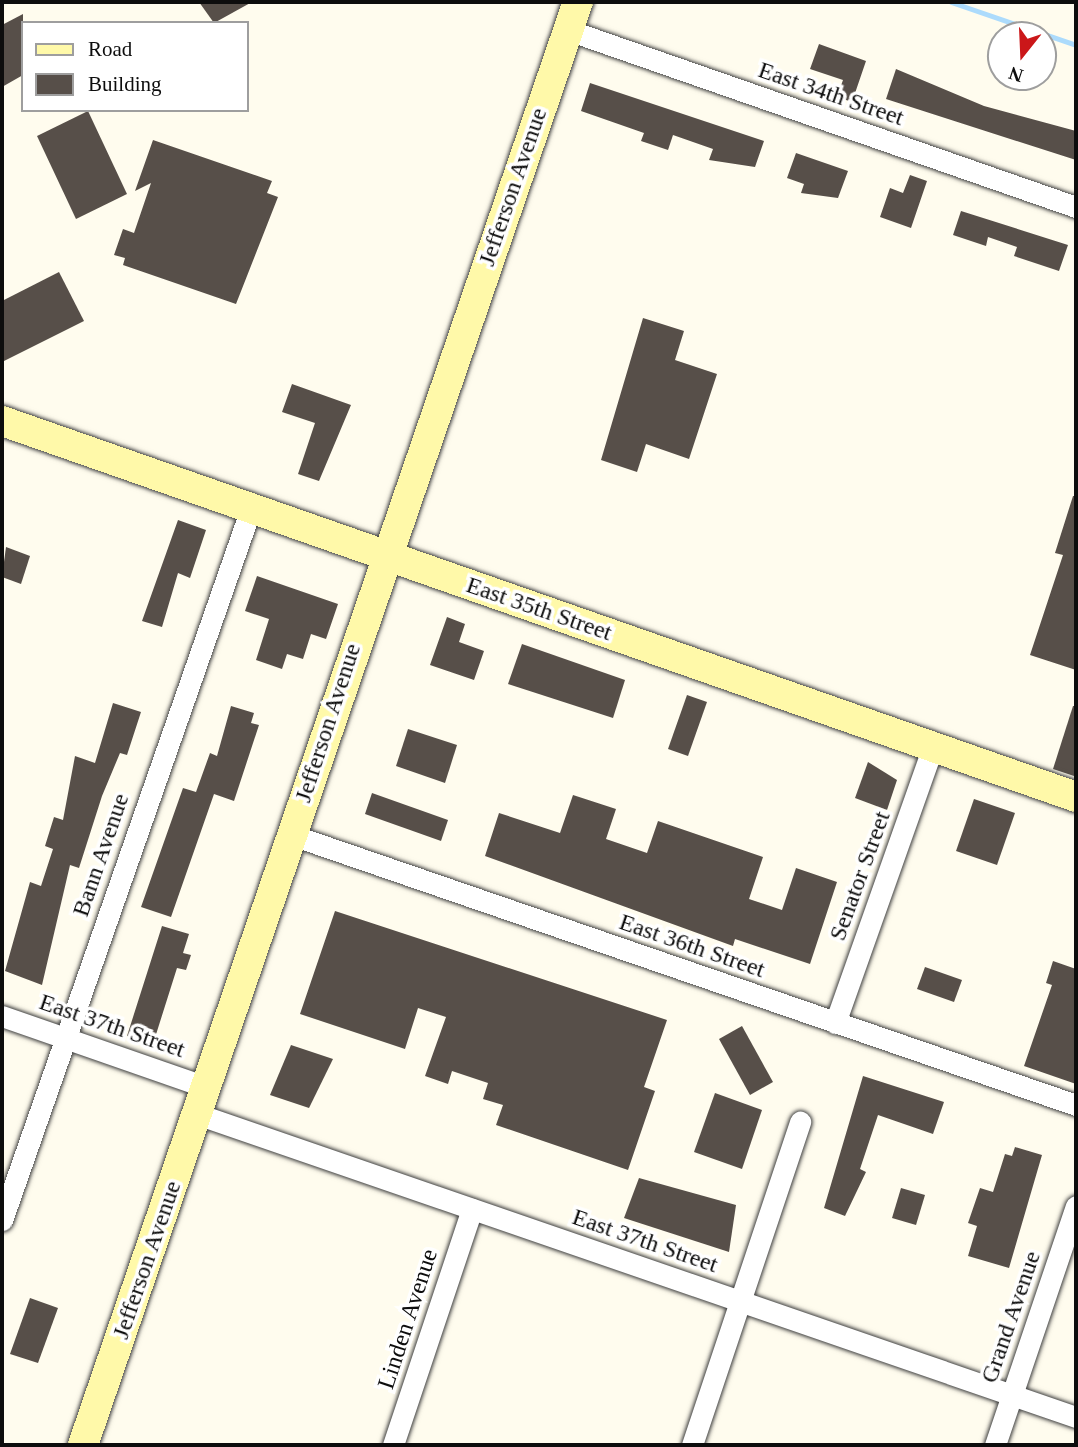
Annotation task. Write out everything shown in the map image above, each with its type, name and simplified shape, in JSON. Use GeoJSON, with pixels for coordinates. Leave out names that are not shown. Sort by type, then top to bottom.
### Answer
{"type":"FeatureCollection","features":[{"type":"Feature","properties":{"kind":"main road","name":"Jefferson Avenue"},"geometry":{"type":"LineString","coordinates":[[83,1445],[292,835],[383,555],[578,2]]}},
{"type":"Feature","properties":{"kind":"main road","name":"East 35th Street"},"geometry":{"type":"LineString","coordinates":[[2,421],[1076,797]]}},
{"type":"Feature","properties":{"kind":"street","name":"East 34th Street"},"geometry":{"type":"LineString","coordinates":[[568,30],[1076,207]]}},
{"type":"Feature","properties":{"kind":"street","name":"Bann Avenue"},"geometry":{"type":"LineString","coordinates":[[2,1220],[251,508]]}},
{"type":"Feature","properties":{"kind":"street","name":"Senator Street"},"geometry":{"type":"LineString","coordinates":[[835,1023],[933,747]]}},
{"type":"Feature","properties":{"kind":"street","name":"East 36th Street"},"geometry":{"type":"LineString","coordinates":[[292,835],[1076,1105]]}},
{"type":"Feature","properties":{"kind":"street","name":"East 37th Street"},"geometry":{"type":"LineString","coordinates":[[2,1016],[65,1038],[201,1100],[472,1209],[1076,1417]]}},
{"type":"Feature","properties":{"kind":"street"},"geometry":{"type":"LineString","coordinates":[[692,1445],[800,1122]]}},
{"type":"Feature","properties":{"kind":"street","name":"Grand Avenue"},"geometry":{"type":"LineString","coordinates":[[995,1445],[1076,1206]]}},
{"type":"Feature","properties":{"kind":"street","name":"Linden Avenue"},"geometry":{"type":"LineString","coordinates":[[393,1445],[472,1209]]}},
{"type":"Feature","properties":{"kind":"building"},"geometry":{"type":"Polygon","coordinates":[[[199,2],[252,2],[218,21],[213,21],[199,2]]]}},
{"type":"Feature","properties":{"kind":"building"},"geometry":{"type":"Polygon","coordinates":[[[23,14],[21,76],[2,87],[2,25],[23,14]]]}},
{"type":"Feature","properties":{"kind":"building"},"geometry":{"type":"Polygon","coordinates":[[[819,44],[866,61],[852,102],[837,97],[843,80],[810,69],[819,44]]]}},
{"type":"Feature","properties":{"kind":"building"},"geometry":{"type":"Polygon","coordinates":[[[896,69],[984,106],[1076,131],[1076,160],[886,99],[896,69]]]}},
{"type":"Feature","properties":{"kind":"building"},"geometry":{"type":"Polygon","coordinates":[[[590,83],[764,141],[755,167],[709,160],[713,149],[673,135],[668,150],[641,141],[644,133],[581,111],[590,83]]]}},
{"type":"Feature","properties":{"kind":"building"},"geometry":{"type":"Polygon","coordinates":[[[88,112],[127,194],[76,219],[37,136],[88,112]]]}},
{"type":"Feature","properties":{"kind":"building"},"geometry":{"type":"Polygon","coordinates":[[[153,140],[272,181],[267,193],[278,197],[236,304],[123,265],[125,258],[114,255],[123,229],[134,233],[151,183],[135,191],[153,140]]]}},
{"type":"Feature","properties":{"kind":"building"},"geometry":{"type":"Polygon","coordinates":[[[796,153],[848,171],[838,198],[801,193],[804,184],[787,178],[796,153]]]}},
{"type":"Feature","properties":{"kind":"building"},"geometry":{"type":"Polygon","coordinates":[[[910,175],[927,181],[911,228],[880,217],[890,188],[903,193],[910,175]]]}},
{"type":"Feature","properties":{"kind":"building"},"geometry":{"type":"Polygon","coordinates":[[[961,211],[1068,245],[1059,271],[1014,256],[1017,247],[988,237],[986,246],[953,235],[961,211]]]}},
{"type":"Feature","properties":{"kind":"building"},"geometry":{"type":"Polygon","coordinates":[[[59,272],[84,321],[2,362],[2,301],[59,272]]]}},
{"type":"Feature","properties":{"kind":"building"},"geometry":{"type":"Polygon","coordinates":[[[643,318],[684,331],[675,360],[717,374],[689,459],[646,444],[637,472],[601,460],[643,318]]]}},
{"type":"Feature","properties":{"kind":"building"},"geometry":{"type":"Polygon","coordinates":[[[292,384],[351,405],[319,481],[298,474],[315,423],[282,412],[292,384]]]}},
{"type":"Feature","properties":{"kind":"building"},"geometry":{"type":"Polygon","coordinates":[[[1073,496],[1076,496],[1076,670],[1030,655],[1063,555],[1055,553],[1073,496]]]}},
{"type":"Feature","properties":{"kind":"building"},"geometry":{"type":"Polygon","coordinates":[[[178,520],[206,530],[190,578],[178,573],[162,627],[142,621],[178,520]]]}},
{"type":"Feature","properties":{"kind":"building"},"geometry":{"type":"Polygon","coordinates":[[[6,547],[30,556],[21,584],[2,577],[6,547]]]}},
{"type":"Feature","properties":{"kind":"building"},"geometry":{"type":"Polygon","coordinates":[[[257,576],[338,604],[326,639],[311,634],[303,659],[287,654],[282,669],[256,660],[269,619],[245,611],[257,576]]]}},
{"type":"Feature","properties":{"kind":"building"},"geometry":{"type":"Polygon","coordinates":[[[447,617],[465,624],[459,642],[484,651],[474,680],[430,665],[447,617]]]}},
{"type":"Feature","properties":{"kind":"building"},"geometry":{"type":"Polygon","coordinates":[[[522,644],[625,680],[613,718],[508,684],[522,644]]]}},
{"type":"Feature","properties":{"kind":"building"},"geometry":{"type":"Polygon","coordinates":[[[687,695],[707,702],[688,756],[668,749],[687,695]]]}},
{"type":"Feature","properties":{"kind":"building"},"geometry":{"type":"Polygon","coordinates":[[[113,703],[141,712],[127,755],[120,753],[102,796],[79,868],[70,865],[42,985],[5,971],[30,882],[41,886],[53,849],[45,846],[54,817],[63,820],[75,756],[95,763],[113,703]]]}},
{"type":"Feature","properties":{"kind":"building"},"geometry":{"type":"Polygon","coordinates":[[[231,706],[254,713],[251,723],[259,725],[234,801],[214,794],[171,917],[141,907],[183,788],[196,792],[210,753],[217,756],[231,706]]]}},
{"type":"Feature","properties":{"kind":"building"},"geometry":{"type":"Polygon","coordinates":[[[1073,706],[1076,706],[1074,776],[1053,769],[1073,706]]]}},
{"type":"Feature","properties":{"kind":"building"},"geometry":{"type":"Polygon","coordinates":[[[408,729],[457,745],[445,783],[396,766],[408,729]]]}},
{"type":"Feature","properties":{"kind":"building"},"geometry":{"type":"Polygon","coordinates":[[[868,762],[897,780],[887,810],[855,798],[868,762]]]}},
{"type":"Feature","properties":{"kind":"building"},"geometry":{"type":"Polygon","coordinates":[[[372,793],[448,820],[441,841],[365,814],[372,793]]]}},
{"type":"Feature","properties":{"kind":"building"},"geometry":{"type":"Polygon","coordinates":[[[573,795],[616,809],[606,839],[647,853],[658,821],[763,857],[749,899],[782,910],[796,868],[837,882],[810,964],[735,939],[733,946],[485,856],[499,813],[560,833],[573,795]]]}},
{"type":"Feature","properties":{"kind":"building"},"geometry":{"type":"Polygon","coordinates":[[[974,799],[1015,813],[997,865],[956,851],[974,799]]]}},
{"type":"Feature","properties":{"kind":"building"},"geometry":{"type":"Polygon","coordinates":[[[335,911],[667,1020],[644,1087],[655,1091],[628,1170],[496,1125],[503,1105],[483,1099],[488,1083],[452,1071],[448,1084],[425,1076],[446,1017],[418,1008],[405,1049],[300,1014],[335,911]]]}},
{"type":"Feature","properties":{"kind":"building"},"geometry":{"type":"Polygon","coordinates":[[[162,926],[189,934],[183,953],[191,955],[186,970],[177,968],[153,1044],[127,1036],[162,926]]]}},
{"type":"Feature","properties":{"kind":"building"},"geometry":{"type":"Polygon","coordinates":[[[1053,961],[1076,969],[1076,1084],[1024,1066],[1052,985],[1046,983],[1053,961]]]}},
{"type":"Feature","properties":{"kind":"building"},"geometry":{"type":"Polygon","coordinates":[[[925,967],[962,980],[954,1002],[917,989],[925,967]]]}},
{"type":"Feature","properties":{"kind":"building"},"geometry":{"type":"Polygon","coordinates":[[[742,1026],[773,1082],[750,1095],[719,1039],[742,1026]]]}},
{"type":"Feature","properties":{"kind":"building"},"geometry":{"type":"Polygon","coordinates":[[[291,1045],[333,1059],[309,1108],[270,1095],[291,1045]]]}},
{"type":"Feature","properties":{"kind":"building"},"geometry":{"type":"Polygon","coordinates":[[[863,1076],[944,1102],[933,1134],[878,1115],[860,1169],[866,1172],[845,1216],[824,1208],[863,1076]]]}},
{"type":"Feature","properties":{"kind":"building"},"geometry":{"type":"Polygon","coordinates":[[[715,1093],[762,1110],[742,1169],[694,1152],[715,1093]]]}},
{"type":"Feature","properties":{"kind":"building"},"geometry":{"type":"Polygon","coordinates":[[[1015,1147],[1042,1155],[1009,1268],[968,1256],[977,1226],[968,1223],[980,1188],[993,1192],[1005,1154],[1012,1156],[1015,1147]]]}},
{"type":"Feature","properties":{"kind":"building"},"geometry":{"type":"Polygon","coordinates":[[[639,1178],[736,1205],[729,1252],[624,1218],[639,1178]]]}},
{"type":"Feature","properties":{"kind":"building"},"geometry":{"type":"Polygon","coordinates":[[[901,1188],[925,1195],[916,1225],[892,1218],[901,1188]]]}},
{"type":"Feature","properties":{"kind":"building"},"geometry":{"type":"Polygon","coordinates":[[[30,1298],[58,1308],[38,1363],[10,1354],[30,1298]]]}},
{"type":"Feature","properties":{"kind":"waterway"},"geometry":{"type":"LineString","coordinates":[[951,2],[1076,45]]}}]}
